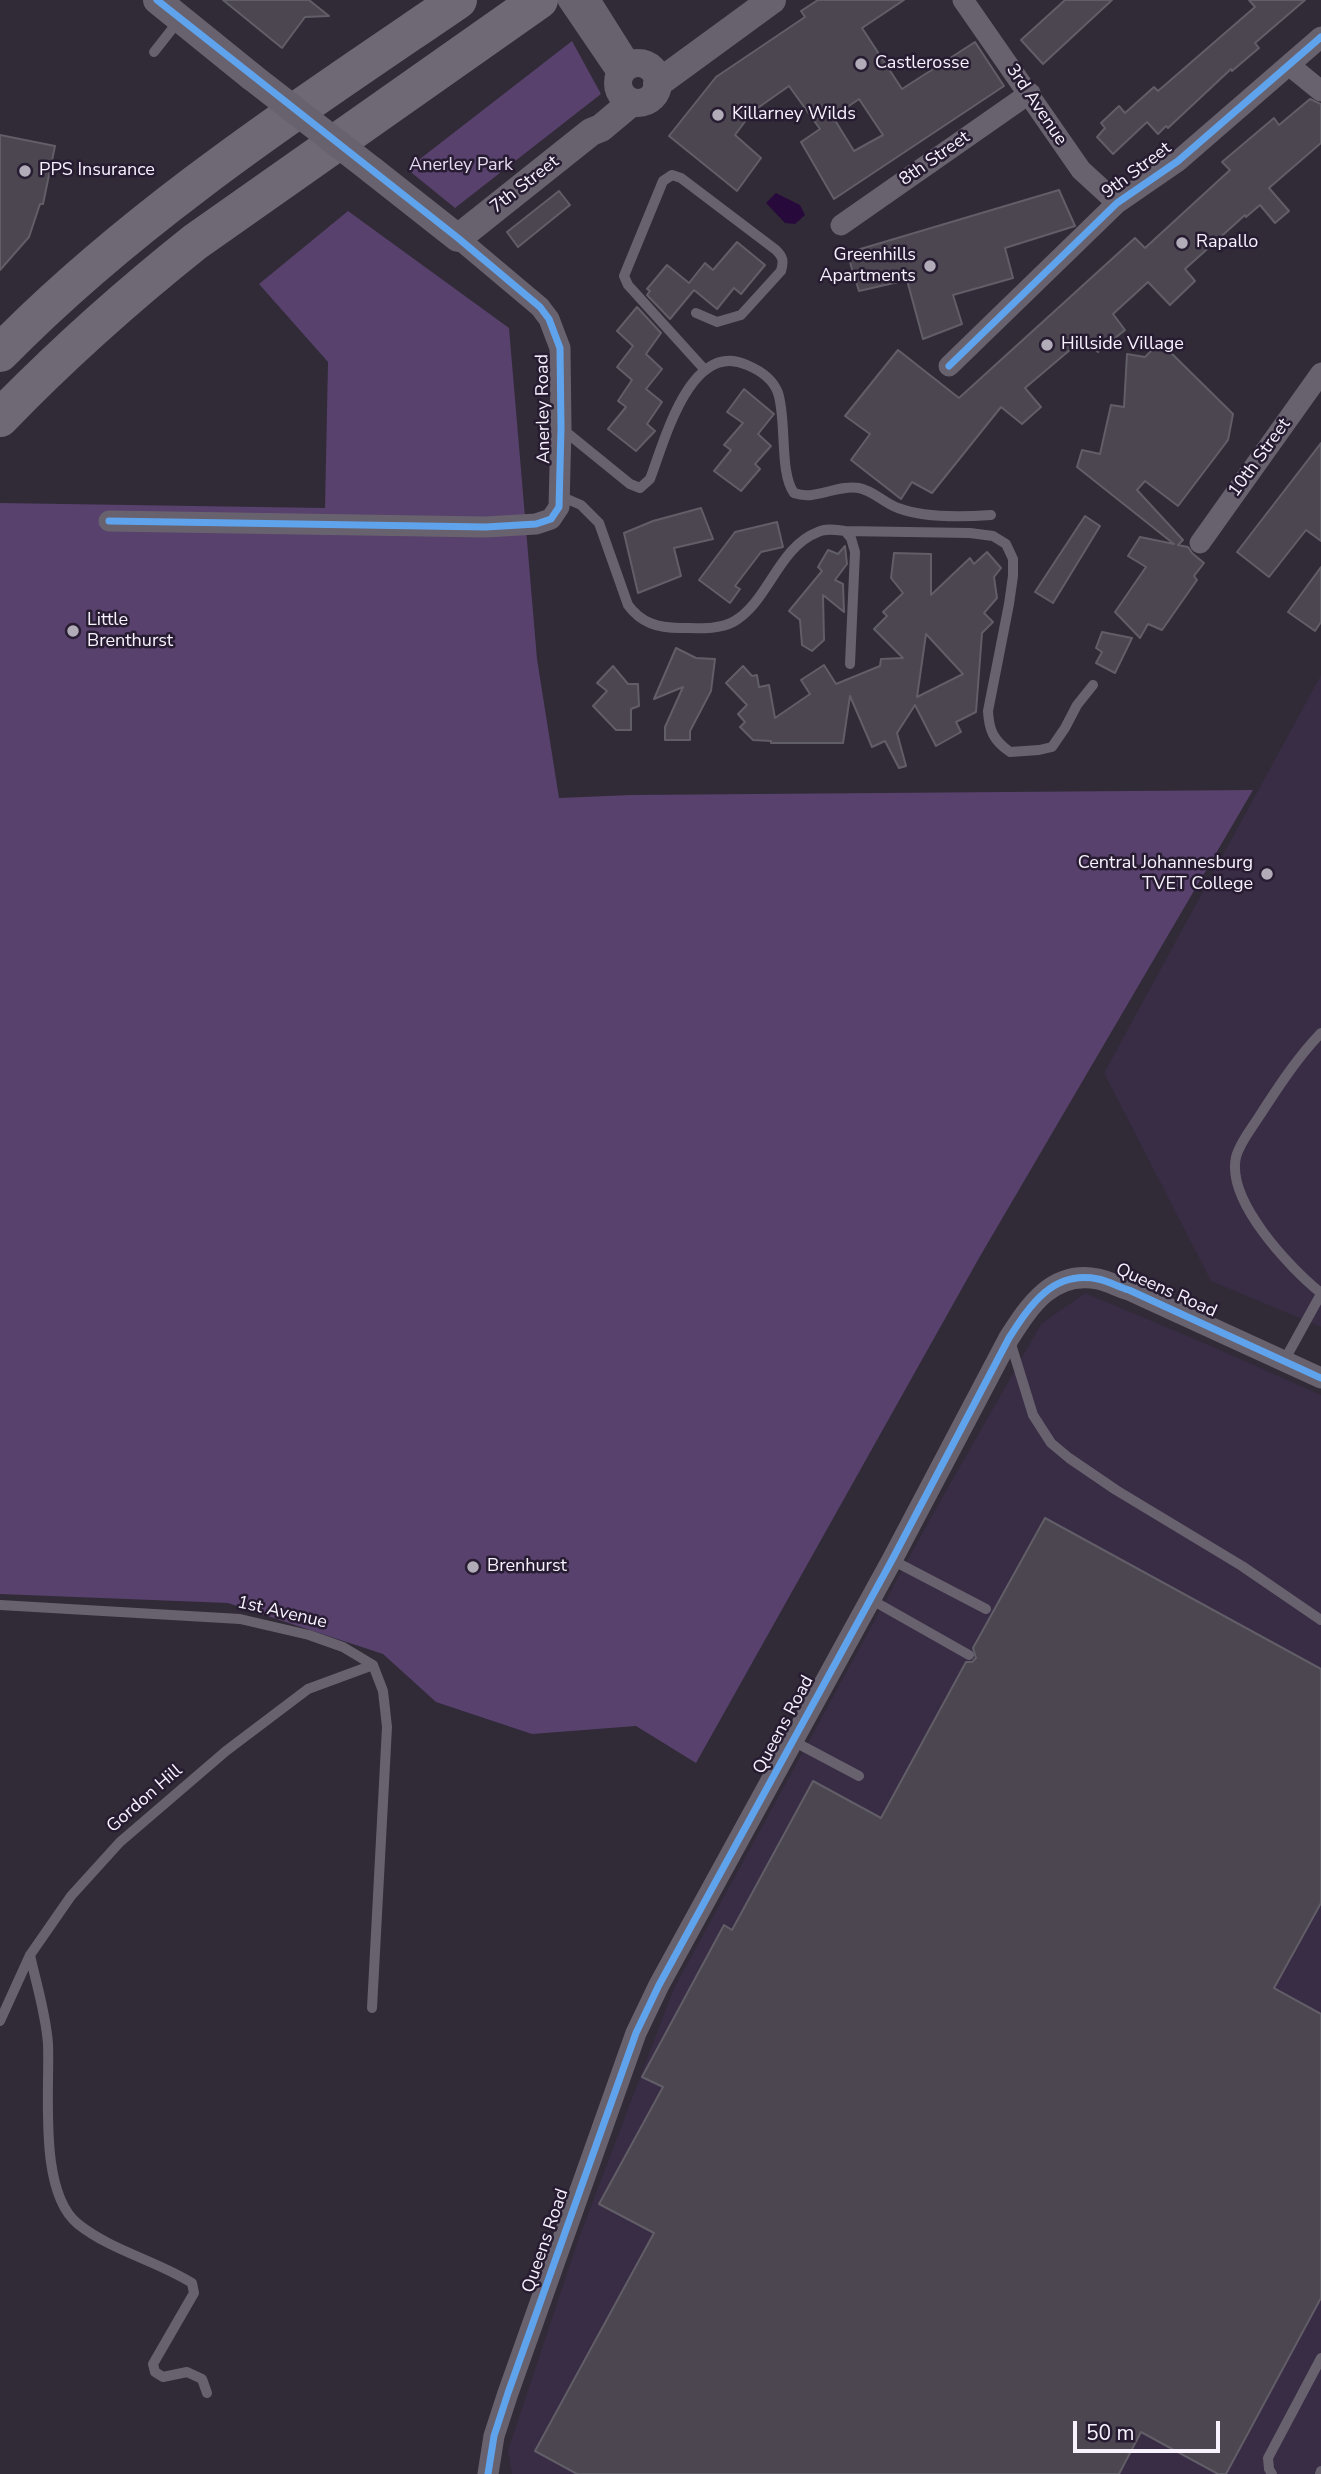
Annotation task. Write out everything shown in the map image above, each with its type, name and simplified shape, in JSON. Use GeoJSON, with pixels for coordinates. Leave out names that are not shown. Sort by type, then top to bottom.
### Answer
{"type":"FeatureCollection","features":[{"type":"Feature","properties":{"kind":"highway"},"geometry":{"type":"LineString","coordinates":[[0,353],[114,249],[209,175],[458,0]]}},
{"type":"Feature","properties":{"kind":"highway"},"geometry":{"type":"LineString","coordinates":[[0,418],[141,284],[195,242],[539,0]]}},
{"type":"Feature","properties":{"kind":"street","name":"Anerley Road"},"geometry":{"type":"LineString","coordinates":[[157,0],[541,307],[549,319],[560,348],[560,496]]}},
{"type":"Feature","properties":{"kind":"street"},"geometry":{"type":"LineString","coordinates":[[568,0],[592,13],[634,80]]}},
{"type":"Feature","properties":{"kind":"street","name":"3rd Avenue"},"geometry":{"type":"LineString","coordinates":[[963,0],[1081,170],[1116,204]]}},
{"type":"Feature","properties":{"kind":"street","name":"7th Street"},"geometry":{"type":"LineString","coordinates":[[458,238],[591,132],[594,120],[634,80],[698,36],[755,3]]}},
{"type":"Feature","properties":{"kind":"street","name":"9th Street"},"geometry":{"type":"LineString","coordinates":[[949,366],[1116,204],[1178,161],[1321,37]]}},
{"type":"Feature","properties":{"kind":"street"},"geometry":{"type":"LineString","coordinates":[[1289,65],[1321,90]]}},
{"type":"Feature","properties":{"kind":"street","name":"8th Street"},"geometry":{"type":"LineString","coordinates":[[841,225],[1030,93]]}},
{"type":"Feature","properties":{"kind":"street","name":"10th Street"},"geometry":{"type":"LineString","coordinates":[[1200,543],[1321,373]]}},
{"type":"Feature","properties":{"kind":"street"},"geometry":{"type":"LineString","coordinates":[[109,521],[485,527],[536,524],[551,519],[559,507],[560,496]]}},
{"type":"Feature","properties":{"kind":"street","name":"Queens Road"},"geometry":{"type":"LineString","coordinates":[[488,2474],[495,2436],[508,2393],[636,2034],[659,1985],[892,1560],[1009,1338],[1039,1296],[1063,1283],[1084,1277],[1100,1279],[1321,1378]]}},
{"type":"Feature","properties":{"kind":"lane"},"geometry":{"type":"LineString","coordinates":[[154,52],[180,19]]}},
{"type":"Feature","properties":{"kind":"lane"},"geometry":{"type":"LineString","coordinates":[[696,313],[717,322],[741,315],[781,271],[782,256],[681,178],[672,175],[663,181],[624,276],[628,285],[705,370]]}},
{"type":"Feature","properties":{"kind":"lane"},"geometry":{"type":"LineString","coordinates":[[561,428],[630,484],[640,488],[650,479],[683,394],[705,370],[737,360],[768,377],[775,386],[784,429],[788,481],[794,494],[811,496],[860,488],[908,512],[924,515],[991,515]]}},
{"type":"Feature","properties":{"kind":"lane"},"geometry":{"type":"LineString","coordinates":[[560,496],[581,505],[599,523],[628,605],[635,615],[648,623],[667,628],[731,624],[744,615],[775,571],[803,540],[818,531],[970,533],[993,536],[1006,544],[1013,559],[1013,576],[988,711],[989,728],[994,739],[1010,752],[1052,747],[1077,705],[1093,685]]}},
{"type":"Feature","properties":{"kind":"lane"},"geometry":{"type":"LineString","coordinates":[[845,531],[851,538],[855,552],[850,664]]}},
{"type":"Feature","properties":{"kind":"lane"},"geometry":{"type":"LineString","coordinates":[[1284,1361],[1321,1294],[1303,1279],[1249,1213],[1237,1185],[1236,1155],[1301,1054],[1321,1033]]}},
{"type":"Feature","properties":{"kind":"lane"},"geometry":{"type":"LineString","coordinates":[[1009,1338],[1033,1415],[1051,1443],[1116,1490],[1242,1566],[1321,1620]]}},
{"type":"Feature","properties":{"kind":"lane"},"geometry":{"type":"LineString","coordinates":[[892,1560],[986,1609]]}},
{"type":"Feature","properties":{"kind":"lane"},"geometry":{"type":"LineString","coordinates":[[870,1599],[969,1656]]}},
{"type":"Feature","properties":{"kind":"lane","name":"1st Avenue"},"geometry":{"type":"LineString","coordinates":[[0,1605],[240,1619],[309,1634],[343,1647],[373,1665]]}},
{"type":"Feature","properties":{"kind":"lane"},"geometry":{"type":"LineString","coordinates":[[372,2008],[387,1727],[383,1691],[373,1665]]}},
{"type":"Feature","properties":{"kind":"lane","name":"Gordon Hill"},"geometry":{"type":"LineString","coordinates":[[0,2021],[30,1955],[71,1896],[120,1843],[226,1751],[309,1689],[373,1665]]}},
{"type":"Feature","properties":{"kind":"lane"},"geometry":{"type":"LineString","coordinates":[[793,1741],[859,1776]]}},
{"type":"Feature","properties":{"kind":"lane"},"geometry":{"type":"LineString","coordinates":[[30,1955],[48,2041],[51,2158],[53,2181],[60,2202],[75,2222],[112,2246],[192,2283],[194,2293],[153,2364],[155,2372],[163,2377],[187,2372],[202,2379],[206,2393]]}},
{"type":"Feature","properties":{"kind":"lane"},"geometry":{"type":"LineString","coordinates":[[1272,2474],[1268,2458],[1321,2358]]}},
{"type":"Feature","properties":{"kind":"shaded area"},"geometry":{"type":"Polygon","coordinates":[[[776,193],[800,205],[805,215],[795,224],[785,223],[766,203],[776,193]]]}},
{"type":"Feature","properties":{"kind":"shaded area","name":"Central Johannesburg TVET College"},"geometry":{"type":"Polygon","coordinates":[[[1321,675],[1321,1327],[1211,1281],[1104,1073],[1321,675]]]}},
{"type":"Feature","properties":{"kind":"shaded area"},"geometry":{"type":"Polygon","coordinates":[[[1085,1293],[1321,1395],[1321,2474],[512,2474],[508,2450],[577,2243],[674,1988],[930,1519],[1041,1324],[1085,1293]]]}},
{"type":"Feature","properties":{"kind":"green space","name":"Anerley Park"},"geometry":{"type":"Polygon","coordinates":[[[572,41],[601,94],[455,208],[407,169],[572,41]]]}},
{"type":"Feature","properties":{"kind":"green space"},"geometry":{"type":"Polygon","coordinates":[[[348,211],[509,328],[537,659],[559,798],[631,795],[1253,790],[979,1258],[696,1763],[636,1726],[532,1734],[436,1702],[383,1654],[228,1603],[0,1594],[0,503],[325,508],[328,362],[259,284],[348,211]]]}},
{"type":"Feature","properties":{"kind":"building"},"geometry":{"type":"Polygon","coordinates":[[[223,0],[309,0],[329,16],[305,17],[282,48],[223,0]]]}},
{"type":"Feature","properties":{"kind":"building"},"geometry":{"type":"Polygon","coordinates":[[[818,0],[904,0],[862,28],[902,89],[975,42],[1004,86],[834,199],[801,142],[820,129],[789,86],[752,112],[735,135],[761,158],[737,191],[669,136],[716,77],[805,17],[801,11],[818,0]],[[859,99],[833,117],[854,151],[883,135],[859,99]]]}},
{"type":"Feature","properties":{"kind":"building"},"geometry":{"type":"Polygon","coordinates":[[[1065,0],[1112,0],[1043,64],[1021,40],[1065,0]]]}},
{"type":"Feature","properties":{"kind":"building"},"geometry":{"type":"Polygon","coordinates":[[[1249,0],[1305,0],[1255,43],[1259,48],[1232,71],[1231,69],[1168,128],[1166,126],[1158,134],[1147,122],[1113,154],[1097,137],[1105,128],[1101,123],[1119,106],[1125,113],[1154,87],[1158,91],[1255,7],[1249,0]]]}},
{"type":"Feature","properties":{"kind":"building"},"geometry":{"type":"Polygon","coordinates":[[[1310,99],[1321,104],[1321,143],[1269,188],[1289,211],[1275,223],[1260,205],[1246,217],[1245,215],[1185,269],[1195,281],[1170,305],[1148,282],[1113,314],[1125,330],[1098,352],[1084,338],[1025,388],[1041,407],[1022,424],[1001,407],[932,493],[912,482],[901,499],[851,460],[870,434],[845,416],[898,350],[959,398],[1135,238],[1145,248],[1230,170],[1222,162],[1274,118],[1279,125],[1310,99]]]}},
{"type":"Feature","properties":{"kind":"building","name":"PPS Insurance"},"geometry":{"type":"Polygon","coordinates":[[[0,135],[55,146],[43,204],[40,204],[29,237],[0,270],[0,135]]]}},
{"type":"Feature","properties":{"kind":"building","name":"Greenhills Apartments"},"geometry":{"type":"Polygon","coordinates":[[[1059,190],[1075,226],[1005,248],[1013,278],[953,295],[962,324],[923,339],[907,280],[859,291],[847,253],[1059,190]]]}},
{"type":"Feature","properties":{"kind":"building"},"geometry":{"type":"Polygon","coordinates":[[[559,191],[570,205],[518,247],[507,232],[559,191]]]}},
{"type":"Feature","properties":{"kind":"building"},"geometry":{"type":"Polygon","coordinates":[[[737,242],[765,265],[741,294],[734,288],[717,309],[694,290],[670,319],[647,295],[650,291],[647,289],[667,265],[689,283],[705,263],[713,270],[737,242]]]}},
{"type":"Feature","properties":{"kind":"building"},"geometry":{"type":"Polygon","coordinates":[[[637,307],[661,333],[646,354],[662,369],[646,389],[662,402],[647,424],[655,431],[636,451],[608,429],[626,407],[618,401],[632,380],[617,367],[633,346],[617,331],[637,307]]]}},
{"type":"Feature","properties":{"kind":"building"},"geometry":{"type":"Polygon","coordinates":[[[1160,342],[1233,414],[1228,440],[1178,506],[1145,481],[1137,490],[1183,540],[1178,545],[1188,547],[1204,563],[1194,576],[1197,580],[1162,630],[1148,624],[1140,638],[1115,612],[1146,567],[1128,556],[1140,537],[1174,544],[1077,467],[1082,450],[1100,454],[1111,405],[1124,407],[1127,354],[1145,357],[1160,342]]]}},
{"type":"Feature","properties":{"kind":"building"},"geometry":{"type":"Polygon","coordinates":[[[744,389],[774,414],[758,434],[771,446],[755,464],[760,469],[741,491],[714,471],[731,450],[724,445],[743,423],[727,412],[744,389]]]}},
{"type":"Feature","properties":{"kind":"building"},"geometry":{"type":"Polygon","coordinates":[[[1321,443],[1321,541],[1306,530],[1269,577],[1237,552],[1321,443]]]}},
{"type":"Feature","properties":{"kind":"building"},"geometry":{"type":"Polygon","coordinates":[[[701,508],[713,539],[674,548],[681,576],[638,593],[624,533],[653,521],[701,508]]]}},
{"type":"Feature","properties":{"kind":"building"},"geometry":{"type":"Polygon","coordinates":[[[1085,516],[1100,526],[1053,603],[1035,592],[1085,516]]]}},
{"type":"Feature","properties":{"kind":"building"},"geometry":{"type":"Polygon","coordinates":[[[777,522],[783,547],[761,552],[735,586],[740,589],[730,603],[699,580],[735,532],[777,522]]]}},
{"type":"Feature","properties":{"kind":"building"},"geometry":{"type":"Polygon","coordinates":[[[845,546],[847,564],[835,580],[843,584],[844,612],[823,595],[824,640],[812,651],[802,645],[800,620],[789,611],[822,571],[818,567],[828,550],[838,554],[845,546]]]}},
{"type":"Feature","properties":{"kind":"building"},"geometry":{"type":"Polygon","coordinates":[[[987,552],[1001,568],[994,577],[997,598],[984,613],[993,622],[982,633],[976,712],[956,722],[961,732],[936,746],[915,705],[897,733],[906,766],[899,768],[885,741],[872,747],[850,696],[843,743],[771,743],[753,740],[740,727],[745,722],[738,714],[747,705],[726,683],[743,666],[752,676],[757,675],[759,687],[769,685],[775,718],[810,694],[801,680],[824,665],[836,684],[880,666],[881,659],[903,658],[874,629],[887,616],[883,612],[903,593],[891,578],[894,553],[931,554],[931,595],[970,558],[974,564],[987,552]],[[926,634],[917,697],[963,674],[926,634]]]}},
{"type":"Feature","properties":{"kind":"building"},"geometry":{"type":"Polygon","coordinates":[[[1321,567],[1321,622],[1315,631],[1288,612],[1321,567]]]}},
{"type":"Feature","properties":{"kind":"building"},"geometry":{"type":"Polygon","coordinates":[[[1102,632],[1132,638],[1115,673],[1096,663],[1102,652],[1096,648],[1102,632]]]}},
{"type":"Feature","properties":{"kind":"building"},"geometry":{"type":"Polygon","coordinates":[[[676,648],[696,658],[715,659],[711,691],[690,731],[690,740],[665,740],[665,727],[683,687],[654,699],[676,648]]]}},
{"type":"Feature","properties":{"kind":"building"},"geometry":{"type":"Polygon","coordinates":[[[613,666],[628,684],[638,684],[639,706],[631,709],[631,730],[616,730],[593,706],[607,691],[597,683],[613,666]]]}},
{"type":"Feature","properties":{"kind":"building"},"geometry":{"type":"Polygon","coordinates":[[[1045,1518],[1321,1669],[1321,1903],[1274,1988],[1321,2014],[1321,2298],[1226,2474],[1218,2474],[1141,2432],[1119,2474],[577,2474],[535,2451],[654,2233],[599,2204],[663,2087],[642,2077],[724,1925],[732,1930],[813,1781],[881,1818],[966,1662],[972,1662],[976,1658],[973,1648],[1045,1518]]]}},
{"type":"Feature","properties":{"kind":"cycle path"},"geometry":{"type":"LineString","coordinates":[[109,521],[486,527],[536,524],[551,519],[559,507],[560,348],[549,319],[540,307],[458,238],[157,0]]}},
{"type":"Feature","properties":{"kind":"cycle path"},"geometry":{"type":"LineString","coordinates":[[949,366],[1117,203],[1178,161],[1321,37]]}},
{"type":"Feature","properties":{"kind":"cycle path"},"geometry":{"type":"LineString","coordinates":[[488,2474],[494,2436],[508,2393],[636,2033],[659,1985],[892,1560],[1009,1338],[1025,1314],[1044,1293],[1056,1285],[1068,1280],[1098,1279],[1129,1290],[1321,1378]]}},
{"type":"Feature","properties":{"kind":"place","name":"Castlerosse"},"geometry":{"type":"Point","coordinates":[861,64]}},
{"type":"Feature","properties":{"kind":"place","name":"Killarney Wilds"},"geometry":{"type":"Point","coordinates":[718,115]}},
{"type":"Feature","properties":{"kind":"place","name":"PPS Insurance"},"geometry":{"type":"Point","coordinates":[25,171]}},
{"type":"Feature","properties":{"kind":"place","name":"Rapallo"},"geometry":{"type":"Point","coordinates":[1182,243]}},
{"type":"Feature","properties":{"kind":"place","name":"Greenhills Apartments"},"geometry":{"type":"Point","coordinates":[930,266]}},
{"type":"Feature","properties":{"kind":"place","name":"Hillside Village"},"geometry":{"type":"Point","coordinates":[1047,345]}},
{"type":"Feature","properties":{"kind":"place","name":"Little Brenthurst"},"geometry":{"type":"Point","coordinates":[73,631]}},
{"type":"Feature","properties":{"kind":"place","name":"Central Johannesburg TVET College"},"geometry":{"type":"Point","coordinates":[1267,874]}},
{"type":"Feature","properties":{"kind":"place","name":"Brenhurst"},"geometry":{"type":"Point","coordinates":[473,1567]}}]}
